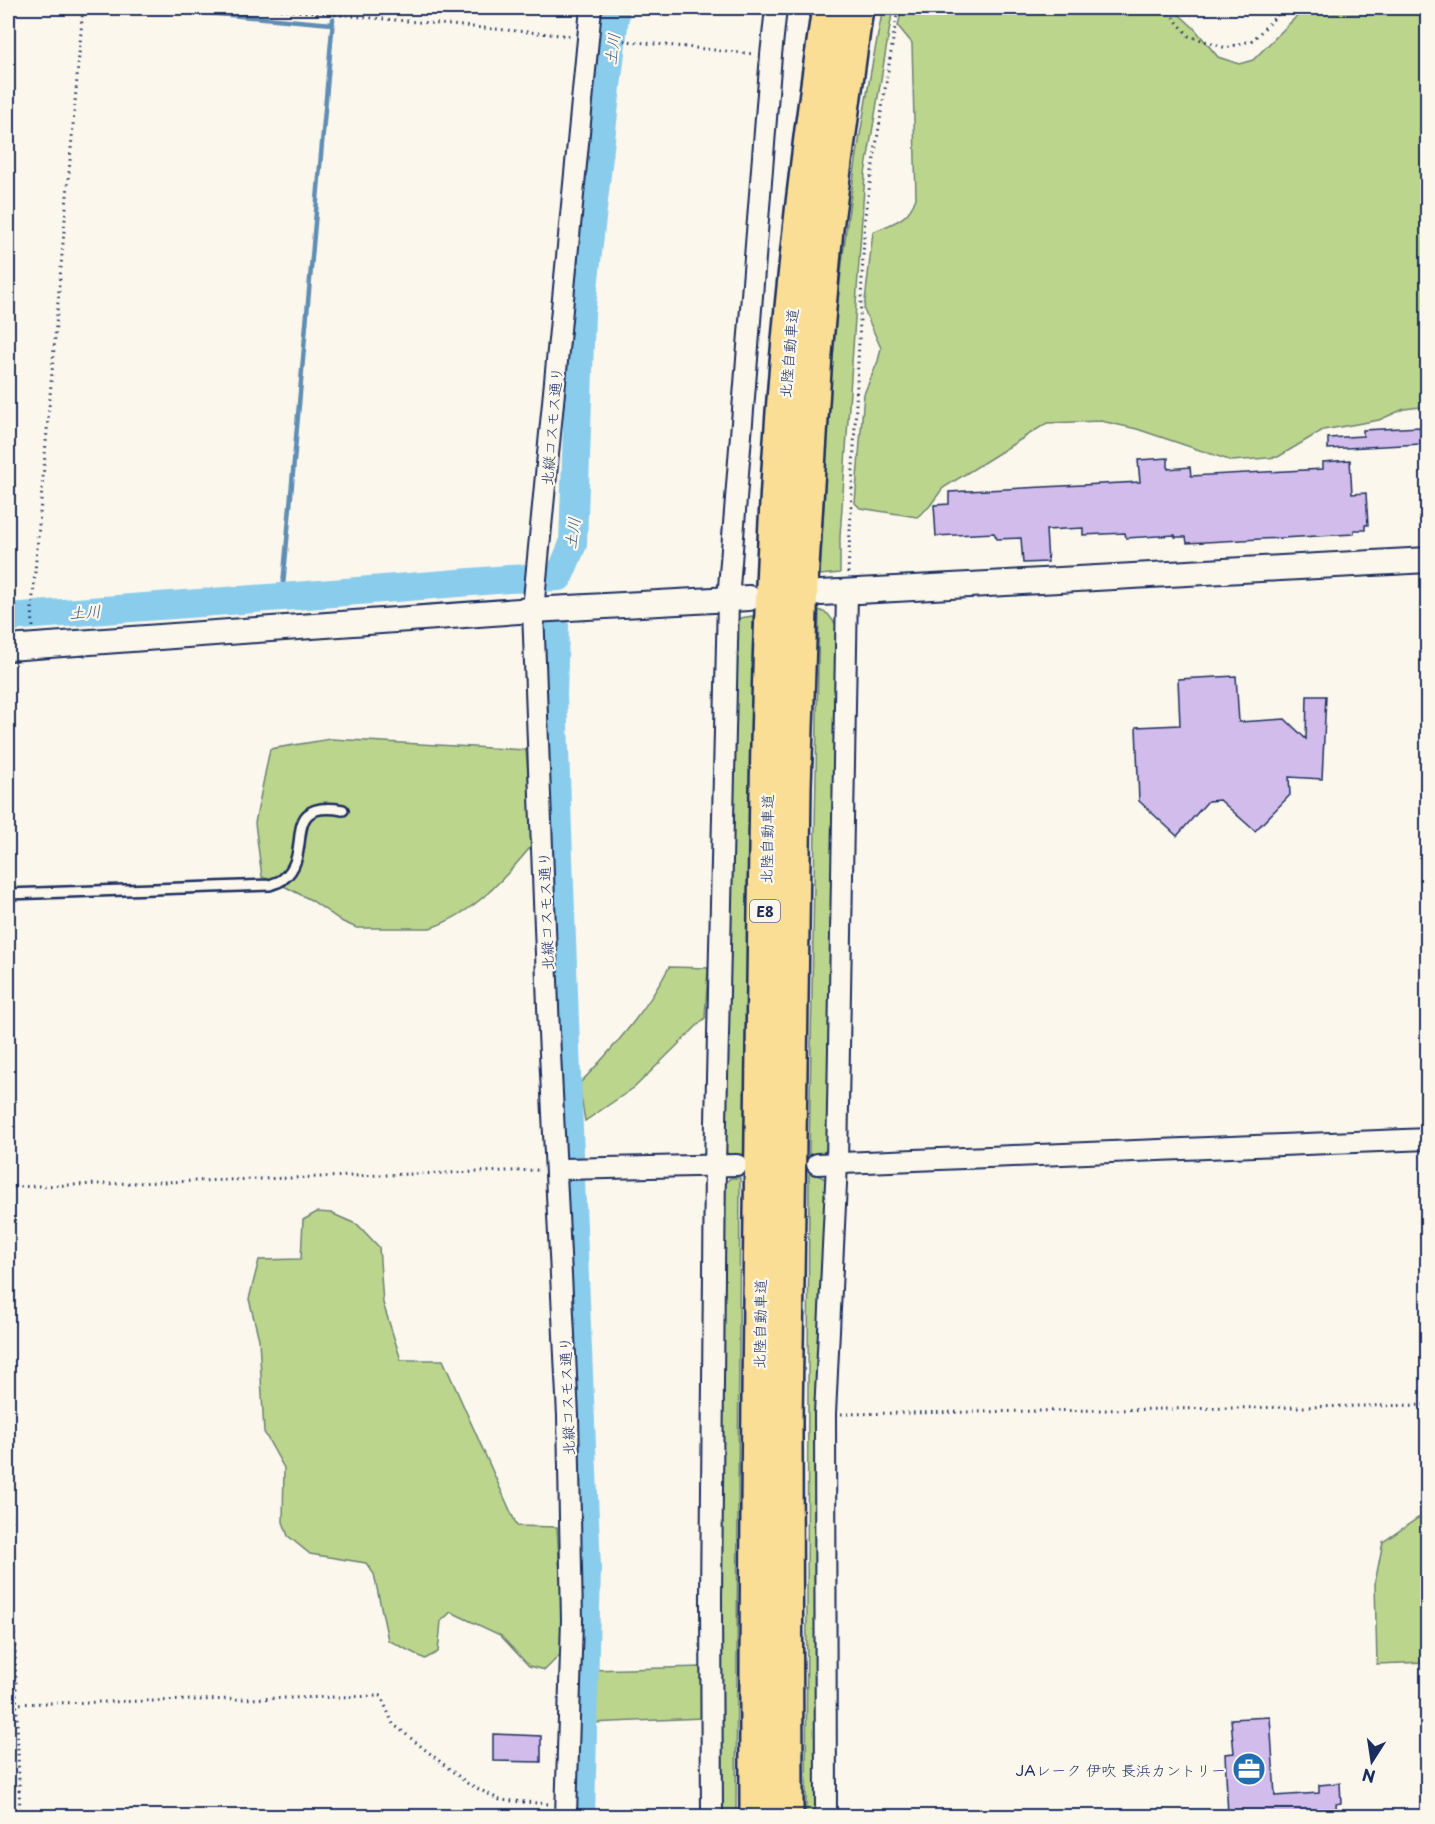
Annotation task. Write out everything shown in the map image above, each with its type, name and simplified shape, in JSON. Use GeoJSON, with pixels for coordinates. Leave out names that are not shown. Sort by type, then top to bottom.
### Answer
{"type":"FeatureCollection","features":[{"type":"Feature","properties":{"kind":"highway"},"geometry":{"type":"LineString","coordinates":[[819,8],[826,121]]}},
{"type":"Feature","properties":{"kind":"highway","name":"北陸自動車道"},"geometry":{"type":"LineString","coordinates":[[786,1816],[785,1420],[794,786],[801,582],[826,121],[829,8]]}},
{"type":"Feature","properties":{"kind":"highway","name":"北陸自動車道"},"geometry":{"type":"LineString","coordinates":[[757,1816],[758,1398],[767,811],[772,617],[779,470],[788,351],[826,121],[856,8]]}},
{"type":"Feature","properties":{"kind":"highway"},"geometry":{"type":"LineString","coordinates":[[826,121],[864,8]]}},
{"type":"Feature","properties":{"kind":"street","name":"北縦コスモス通り"},"geometry":{"type":"LineString","coordinates":[[566,1811],[571,1609],[566,1169],[549,1033],[534,606],[593,38],[591,8]]}},
{"type":"Feature","properties":{"kind":"street"},"geometry":{"type":"LineString","coordinates":[[712,1816],[711,1598],[715,1165],[738,599],[771,55],[776,8]]}},
{"type":"Feature","properties":{"kind":"street"},"geometry":{"type":"LineString","coordinates":[[821,593],[1428,560]]}},
{"type":"Feature","properties":{"kind":"street"},"geometry":{"type":"LineString","coordinates":[[826,1816],[825,1414],[837,1162],[847,591]]}},
{"type":"Feature","properties":{"kind":"street"},"geometry":{"type":"LineString","coordinates":[[8,648],[534,606],[738,599]]}},
{"type":"Feature","properties":{"kind":"street"},"geometry":{"type":"LineString","coordinates":[[817,1164],[1428,1139]]}},
{"type":"Feature","properties":{"kind":"street"},"geometry":{"type":"LineString","coordinates":[[566,1169],[737,1166]]}},
{"type":"Feature","properties":{"kind":"lane"},"geometry":{"type":"LineString","coordinates":[[8,894],[270,885],[283,879],[292,868],[298,854],[301,823],[305,816],[316,809],[325,807],[343,810]]}},
{"type":"Feature","properties":{"kind":"path"},"geometry":{"type":"LineString","coordinates":[[34,637],[32,607],[83,8]]}},
{"type":"Feature","properties":{"kind":"path"},"geometry":{"type":"LineString","coordinates":[[263,8],[771,55]]}},
{"type":"Feature","properties":{"kind":"path"},"geometry":{"type":"LineString","coordinates":[[847,591],[865,215],[898,8]]}},
{"type":"Feature","properties":{"kind":"path"},"geometry":{"type":"LineString","coordinates":[[1165,8],[1189,36],[1226,48],[1253,40],[1284,8]]}},
{"type":"Feature","properties":{"kind":"path"},"geometry":{"type":"LineString","coordinates":[[8,1187],[566,1169]]}},
{"type":"Feature","properties":{"kind":"path"},"geometry":{"type":"LineString","coordinates":[[825,1414],[1428,1405]]}},
{"type":"Feature","properties":{"kind":"path"},"geometry":{"type":"LineString","coordinates":[[8,1430],[20,1816]]}},
{"type":"Feature","properties":{"kind":"path"},"geometry":{"type":"LineString","coordinates":[[8,1704],[381,1696],[393,1724],[467,1783],[500,1800],[566,1811]]}},
{"type":"Feature","properties":{"kind":"green space"},"geometry":{"type":"Polygon","coordinates":[[[883,8],[893,8],[865,174],[840,536],[840,573],[820,575],[829,397],[840,280],[866,98],[883,8]]]}},
{"type":"Feature","properties":{"kind":"green space"},"geometry":{"type":"Polygon","coordinates":[[[902,8],[1172,8],[1194,28],[1218,57],[1239,64],[1253,60],[1305,8],[1427,8],[1427,418],[1426,411],[1421,407],[1404,409],[1379,420],[1323,430],[1278,457],[1232,461],[1137,429],[1101,421],[1047,423],[943,488],[929,507],[917,517],[860,508],[855,503],[864,394],[881,348],[864,310],[873,232],[904,216],[913,206],[916,198],[912,43],[898,26],[902,8]]]}},
{"type":"Feature","properties":{"kind":"green space"},"geometry":{"type":"Polygon","coordinates":[[[819,610],[828,614],[840,630],[830,1146],[821,1155],[809,1155],[819,610]]]}},
{"type":"Feature","properties":{"kind":"green space"},"geometry":{"type":"Polygon","coordinates":[[[753,616],[745,1157],[729,1155],[720,1144],[730,635],[740,618],[753,616]]]}},
{"type":"Feature","properties":{"kind":"green space"},"geometry":{"type":"Polygon","coordinates":[[[331,739],[526,750],[534,843],[512,869],[475,904],[430,928],[357,928],[343,922],[311,900],[262,877],[255,823],[270,749],[331,739]]]}},
{"type":"Feature","properties":{"kind":"green space"},"geometry":{"type":"Polygon","coordinates":[[[669,967],[708,968],[705,1018],[635,1087],[585,1121],[579,1084],[628,1028],[651,998],[669,967]]]}},
{"type":"Feature","properties":{"kind":"green space"},"geometry":{"type":"Polygon","coordinates":[[[809,1174],[822,1177],[831,1186],[828,1816],[806,1816],[809,1174]]]}},
{"type":"Feature","properties":{"kind":"green space"},"geometry":{"type":"Polygon","coordinates":[[[730,1178],[740,1178],[736,1816],[719,1816],[720,1191],[730,1178]]]}},
{"type":"Feature","properties":{"kind":"green space"},"geometry":{"type":"Polygon","coordinates":[[[317,1212],[331,1213],[358,1225],[379,1247],[383,1303],[401,1360],[443,1360],[517,1526],[557,1527],[565,1650],[545,1670],[529,1666],[500,1635],[451,1612],[441,1621],[438,1652],[425,1659],[388,1640],[374,1574],[366,1563],[310,1554],[288,1536],[283,1522],[284,1468],[264,1432],[259,1339],[249,1299],[259,1260],[301,1259],[303,1220],[317,1212]]]}},
{"type":"Feature","properties":{"kind":"green space"},"geometry":{"type":"Polygon","coordinates":[[[1427,1517],[1427,1662],[1377,1664],[1375,1583],[1383,1542],[1418,1518],[1427,1517]]]}},
{"type":"Feature","properties":{"kind":"green space"},"geometry":{"type":"Polygon","coordinates":[[[701,1667],[702,1718],[591,1723],[590,1670],[701,1667]]]}},
{"type":"Feature","properties":{"kind":"building"},"geometry":{"type":"Polygon","coordinates":[[[1420,427],[1421,444],[1328,449],[1328,438],[1363,436],[1363,430],[1420,427]]]}},
{"type":"Feature","properties":{"kind":"building"},"geometry":{"type":"Polygon","coordinates":[[[1168,458],[1168,469],[1190,467],[1191,476],[1323,469],[1323,462],[1350,460],[1352,494],[1366,493],[1368,525],[1365,525],[1365,530],[1354,530],[1354,534],[1187,543],[1186,537],[1175,537],[1175,535],[1126,538],[1125,533],[1083,535],[1083,528],[1046,530],[1048,562],[1023,563],[1021,538],[997,539],[994,533],[936,536],[934,505],[949,504],[949,492],[1140,482],[1138,460],[1168,458]]]}},
{"type":"Feature","properties":{"kind":"building"},"geometry":{"type":"Polygon","coordinates":[[[1236,676],[1239,722],[1285,719],[1306,739],[1307,696],[1326,696],[1322,779],[1289,777],[1290,795],[1255,831],[1220,800],[1208,801],[1177,836],[1139,801],[1136,727],[1180,725],[1178,679],[1236,676]]]}},
{"type":"Feature","properties":{"kind":"building","name":"JAレーク 伊吹 長浜カントリー"},"geometry":{"type":"Polygon","coordinates":[[[1270,1717],[1275,1796],[1319,1793],[1319,1785],[1340,1783],[1341,1803],[1336,1804],[1337,1816],[1228,1816],[1225,1754],[1234,1753],[1231,1719],[1270,1717]]]}},
{"type":"Feature","properties":{"kind":"building"},"geometry":{"type":"Polygon","coordinates":[[[493,1734],[541,1736],[541,1762],[493,1761],[493,1734]]]}},
{"type":"Feature","properties":{"kind":"waterway"},"geometry":{"type":"LineString","coordinates":[[151,8],[332,24]]}},
{"type":"Feature","properties":{"kind":"waterway","name":"土川"},"geometry":{"type":"LineString","coordinates":[[8,617],[559,577],[573,544],[581,314],[616,8]]}},
{"type":"Feature","properties":{"kind":"waterway"},"geometry":{"type":"LineString","coordinates":[[282,597],[333,19]]}},
{"type":"Feature","properties":{"kind":"waterway"},"geometry":{"type":"LineString","coordinates":[[555,626],[553,695],[587,1568],[581,1816]]}},
{"type":"Feature","properties":{"kind":"place","name":"JAレーク 伊吹 長浜カントリー"},"geometry":{"type":"Point","coordinates":[1249,1769]}}]}
